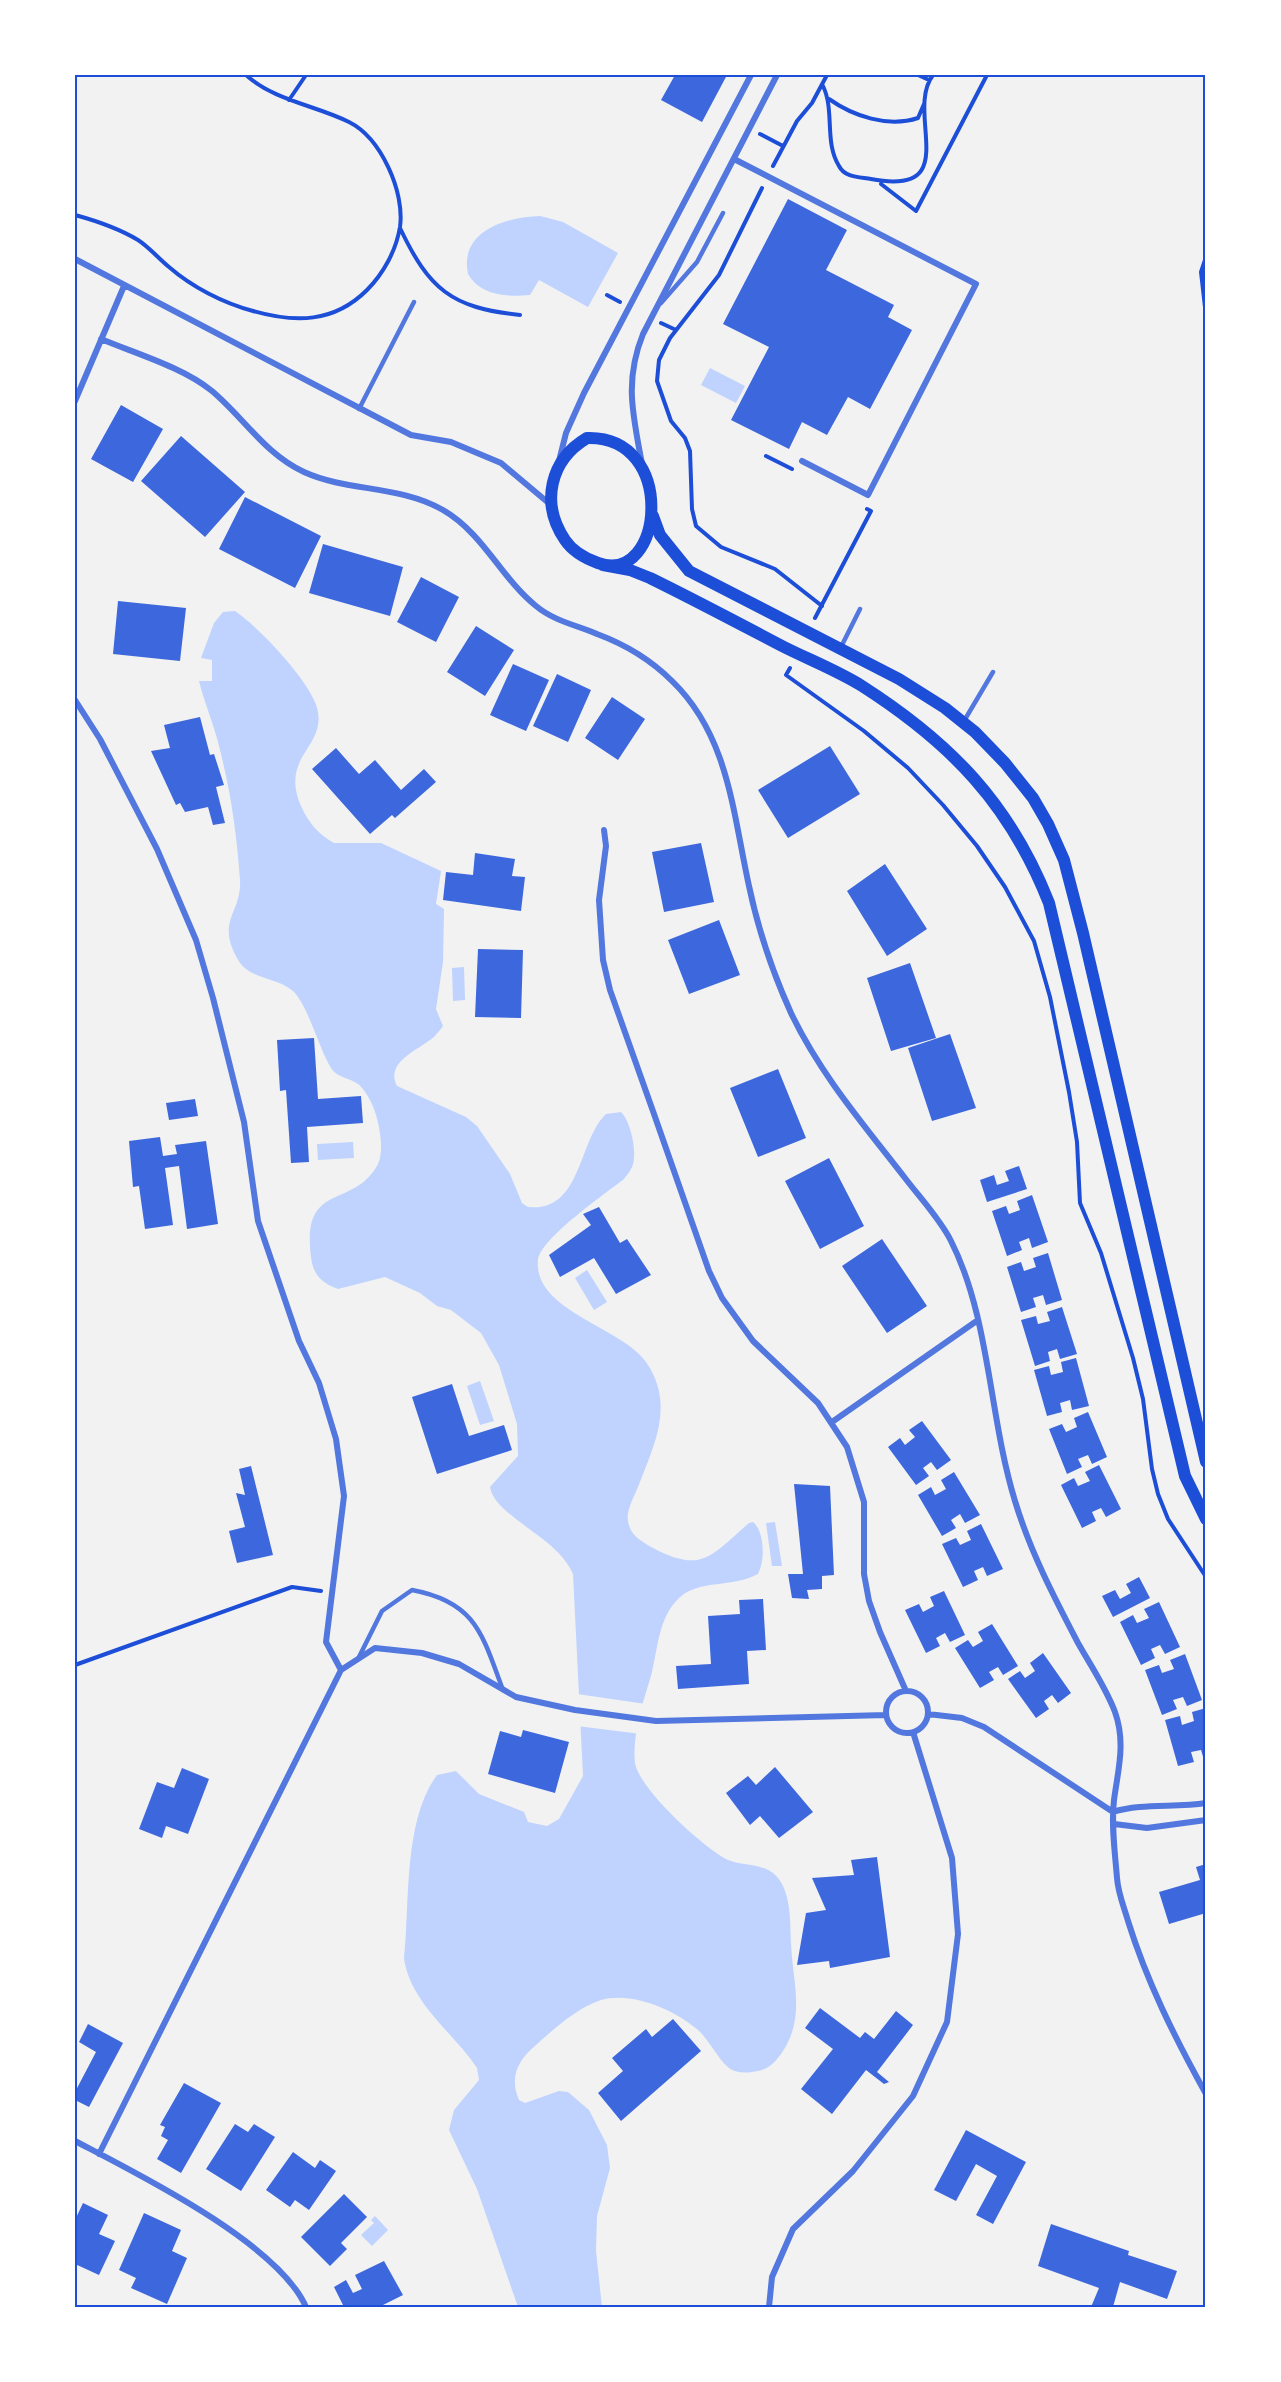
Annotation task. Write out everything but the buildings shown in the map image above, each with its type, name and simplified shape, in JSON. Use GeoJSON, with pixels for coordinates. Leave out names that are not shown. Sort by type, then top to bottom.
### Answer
{"type":"FeatureCollection","features":[{"type":"Feature","properties":{"kind":"main road"},"geometry":{"type":"LineString","coordinates":[[1206,1462],[1064,860],[1033,798],[1005,763],[963,722],[899,679],[689,571],[660,535],[653,516],[644,473],[640,464],[627,449],[612,440],[599,438],[587,438],[573,446],[556,470],[552,506],[564,538],[574,552],[603,565],[630,570],[650,578],[860,685],[929,734],[992,798],[1016,832],[1035,868],[1049,903],[1185,1476],[1201,1514],[1206,1519]]}},
{"type":"Feature","properties":{"kind":"main road"},"geometry":{"type":"LineString","coordinates":[[603,565],[622,565],[634,556],[643,544],[653,516]]}},
{"type":"Feature","properties":{"kind":"street"},"geometry":{"type":"LineString","coordinates":[[556,470],[566,433],[584,393],[751,75]]}},
{"type":"Feature","properties":{"kind":"street"},"geometry":{"type":"LineString","coordinates":[[644,473],[630,381],[633,357],[651,317],[777,75]]}},
{"type":"Feature","properties":{"kind":"street"},"geometry":{"type":"LineString","coordinates":[[734,159],[976,284],[867,495],[802,461]]}},
{"type":"Feature","properties":{"kind":"street"},"geometry":{"type":"LineString","coordinates":[[75,259],[411,435],[451,442],[501,463],[552,506]]}},
{"type":"Feature","properties":{"kind":"street"},"geometry":{"type":"LineString","coordinates":[[75,401],[124,286]]}},
{"type":"Feature","properties":{"kind":"street"},"geometry":{"type":"LineString","coordinates":[[102,339],[179,372],[211,390],[256,438],[279,458],[304,472],[330,481],[396,492],[443,510],[466,526],[535,605],[569,624],[618,643],[646,660],[673,682],[709,732],[723,762],[762,936],[792,1014],[825,1073],[846,1104],[947,1232],[963,1268],[978,1320],[994,1417],[1016,1506],[1045,1579],[1102,1686],[1120,1730],[1120,1773],[1113,1812],[1118,1888],[1134,1941],[1166,2021],[1206,2094]]}},
{"type":"Feature","properties":{"kind":"street"},"geometry":{"type":"LineString","coordinates":[[75,700],[100,739],[157,849],[196,940],[244,1122],[258,1221],[299,1341],[319,1383],[336,1439],[344,1496],[326,1642],[341,1670]]}},
{"type":"Feature","properties":{"kind":"street"},"geometry":{"type":"LineString","coordinates":[[603,830],[606,846],[599,900],[599,929],[608,980],[709,1271],[737,1322],[773,1363],[818,1403],[847,1447],[864,1502],[864,1574],[869,1601],[906,1691],[921,1697],[927,1707],[928,1714],[922,1726],[913,1732],[897,1730],[891,1726],[886,1715],[887,1704],[892,1698],[906,1691]]}},
{"type":"Feature","properties":{"kind":"street"},"geometry":{"type":"LineString","coordinates":[[832,1422],[978,1320]]}},
{"type":"Feature","properties":{"kind":"street"},"geometry":{"type":"LineString","coordinates":[[99,2154],[341,1670],[375,1648],[422,1653],[459,1664],[516,1697],[575,1710],[656,1721],[886,1715]]}},
{"type":"Feature","properties":{"kind":"street"},"geometry":{"type":"LineString","coordinates":[[928,1714],[962,1718],[984,1727],[1113,1812]]}},
{"type":"Feature","properties":{"kind":"street"},"geometry":{"type":"LineString","coordinates":[[769,2307],[772,2277],[793,2229],[853,2171],[913,2096],[947,2022],[958,1934],[952,1858],[913,1732]]}},
{"type":"Feature","properties":{"kind":"street"},"geometry":{"type":"LineString","coordinates":[[1113,1812],[1131,1806],[1172,1808],[1206,1803]]}},
{"type":"Feature","properties":{"kind":"street"},"geometry":{"type":"LineString","coordinates":[[1114,1824],[1147,1828],[1206,1820]]}},
{"type":"Feature","properties":{"kind":"street"},"geometry":{"type":"LineString","coordinates":[[75,2141],[230,2229],[298,2289],[306,2307]]}},
{"type":"Feature","properties":{"kind":"lane"},"geometry":{"type":"LineString","coordinates":[[651,317],[693,268],[723,213]]}},
{"type":"Feature","properties":{"kind":"lane"},"geometry":{"type":"LineString","coordinates":[[359,409],[414,302]]}},
{"type":"Feature","properties":{"kind":"lane"},"geometry":{"type":"LineString","coordinates":[[839,649],[860,609]]}},
{"type":"Feature","properties":{"kind":"lane"},"geometry":{"type":"LineString","coordinates":[[963,722],[993,672]]}},
{"type":"Feature","properties":{"kind":"lane"},"geometry":{"type":"LineString","coordinates":[[358,1659],[382,1611],[412,1590],[438,1595],[466,1611],[486,1643],[503,1690]]}},
{"type":"Feature","properties":{"kind":"path"},"geometry":{"type":"LineString","coordinates":[[75,215],[102,223],[140,242],[188,282],[216,297],[252,311],[307,320],[322,317],[357,300],[379,278],[396,243],[400,227],[401,217],[389,166],[371,140],[350,122],[289,100],[246,75]]}},
{"type":"Feature","properties":{"kind":"path"},"geometry":{"type":"LineString","coordinates":[[289,100],[306,75]]}},
{"type":"Feature","properties":{"kind":"path"},"geometry":{"type":"LineString","coordinates":[[822,606],[775,569],[721,547],[696,526],[692,509],[690,451],[685,438],[671,421],[657,381],[659,360],[670,338],[719,274],[797,120],[823,86],[828,75]]}},
{"type":"Feature","properties":{"kind":"path"},"geometry":{"type":"LineString","coordinates":[[918,75],[929,80]]}},
{"type":"Feature","properties":{"kind":"path"},"geometry":{"type":"LineString","coordinates":[[829,98],[864,118],[910,121],[918,118],[929,80],[933,75]]}},
{"type":"Feature","properties":{"kind":"path"},"geometry":{"type":"LineString","coordinates":[[872,179],[889,188],[916,211],[987,75]]}},
{"type":"Feature","properties":{"kind":"path"},"geometry":{"type":"LineString","coordinates":[[823,86],[829,98],[833,156],[840,170],[858,178],[892,183],[906,181],[923,168],[927,156],[925,100]]}},
{"type":"Feature","properties":{"kind":"path"},"geometry":{"type":"LineString","coordinates":[[749,129],[783,146]]}},
{"type":"Feature","properties":{"kind":"path"},"geometry":{"type":"LineString","coordinates":[[400,227],[417,264],[439,288],[464,304],[494,312],[520,315]]}},
{"type":"Feature","properties":{"kind":"path"},"geometry":{"type":"LineString","coordinates":[[1206,257],[1201,272],[1206,316]]}},
{"type":"Feature","properties":{"kind":"path"},"geometry":{"type":"LineString","coordinates":[[766,456],[797,472]]}},
{"type":"Feature","properties":{"kind":"path"},"geometry":{"type":"LineString","coordinates":[[808,633],[871,511],[860,505]]}},
{"type":"Feature","properties":{"kind":"path"},"geometry":{"type":"LineString","coordinates":[[797,654],[786,675],[864,731],[908,768],[943,805],[977,846],[1005,887],[1034,941],[1050,997],[1069,1092],[1077,1142],[1080,1203],[1101,1253],[1133,1358],[1143,1400],[1152,1470],[1158,1494],[1168,1519],[1206,1577]]}},
{"type":"Feature","properties":{"kind":"path"},"geometry":{"type":"LineString","coordinates":[[75,1665],[292,1587],[331,1592]]}},
{"type":"Feature","properties":{"kind":"water"},"geometry":{"type":"Polygon","coordinates":[[[540,216],[563,222],[618,253],[588,307],[539,280],[530,295],[512,296],[487,291],[473,281],[468,274],[467,259],[478,237],[500,223],[540,216]]]}},
{"type":"Feature","properties":{"kind":"water"},"geometry":{"type":"Polygon","coordinates":[[[710,368],[745,386],[736,403],[701,385],[710,368]]]}},
{"type":"Feature","properties":{"kind":"water"},"geometry":{"type":"Polygon","coordinates":[[[235,611],[257,629],[284,657],[315,701],[318,725],[299,764],[296,776],[296,789],[301,806],[310,822],[318,832],[334,843],[381,843],[441,871],[436,904],[444,909],[443,962],[436,1009],[443,1026],[434,1037],[398,1064],[394,1078],[397,1086],[466,1117],[477,1126],[510,1174],[522,1203],[528,1207],[546,1206],[559,1199],[569,1187],[597,1126],[606,1114],[621,1112],[628,1123],[634,1154],[634,1161],[629,1172],[624,1179],[561,1229],[550,1240],[538,1260],[540,1278],[549,1293],[581,1317],[634,1350],[646,1362],[655,1378],[661,1408],[659,1424],[656,1439],[629,1508],[628,1521],[631,1530],[636,1537],[651,1547],[668,1555],[694,1560],[714,1553],[749,1523],[753,1522],[762,1539],[763,1554],[758,1574],[738,1581],[696,1588],[679,1598],[672,1606],[660,1634],[639,1719],[634,1752],[639,1774],[648,1787],[659,1802],[688,1830],[726,1859],[768,1870],[779,1879],[784,1887],[790,1916],[796,2001],[796,2014],[789,2041],[779,2057],[769,2067],[751,2072],[736,2071],[725,2064],[698,2030],[678,2016],[639,2000],[613,1998],[592,2004],[559,2025],[524,2057],[515,2076],[516,2092],[519,2100],[525,2103],[559,2091],[568,2092],[589,2110],[607,2145],[610,2168],[597,2216],[596,2251],[602,2307],[518,2307],[477,2189],[449,2130],[454,2110],[479,2080],[477,2068],[424,2003],[408,1974],[404,1958],[413,1839],[418,1815],[437,1775],[456,1771],[479,1794],[524,1812],[528,1822],[547,1826],[559,1819],[583,1776],[573,1574],[554,1549],[514,1518],[494,1498],[490,1487],[518,1456],[517,1424],[499,1365],[481,1333],[451,1310],[437,1306],[420,1293],[385,1277],[338,1289],[323,1281],[314,1268],[310,1233],[314,1216],[321,1206],[368,1178],[380,1158],[380,1133],[375,1111],[369,1098],[358,1084],[331,1068],[304,1006],[293,991],[248,970],[237,958],[231,945],[229,925],[240,891],[235,831],[220,750],[199,681],[212,681],[212,660],[201,658],[214,623],[223,612],[235,611]]]}},
{"type":"Feature","properties":{"kind":"water"},"geometry":{"type":"Polygon","coordinates":[[[464,967],[465,1000],[453,1001],[452,968],[464,967]]]}},
{"type":"Feature","properties":{"kind":"water"},"geometry":{"type":"Polygon","coordinates":[[[353,1142],[354,1158],[318,1160],[317,1144],[353,1142]]]}},
{"type":"Feature","properties":{"kind":"water"},"geometry":{"type":"Polygon","coordinates":[[[587,1270],[607,1302],[594,1310],[575,1278],[587,1270]]]}},
{"type":"Feature","properties":{"kind":"water"},"geometry":{"type":"Polygon","coordinates":[[[480,1381],[494,1421],[480,1425],[467,1386],[480,1381]]]}},
{"type":"Feature","properties":{"kind":"water"},"geometry":{"type":"Polygon","coordinates":[[[775,1522],[782,1566],[772,1566],[766,1523],[775,1522]]]}},
{"type":"Feature","properties":{"kind":"water"},"geometry":{"type":"Polygon","coordinates":[[[375,2216],[388,2230],[372,2246],[361,2235],[374,2223],[371,2220],[375,2216]]]}},
{"type":"Feature","properties":{"kind":"pier"},"geometry":{"type":"Polygon","coordinates":[[[577,1694],[646,1704],[641,1734],[577,1726],[577,1694]]]}}]}
